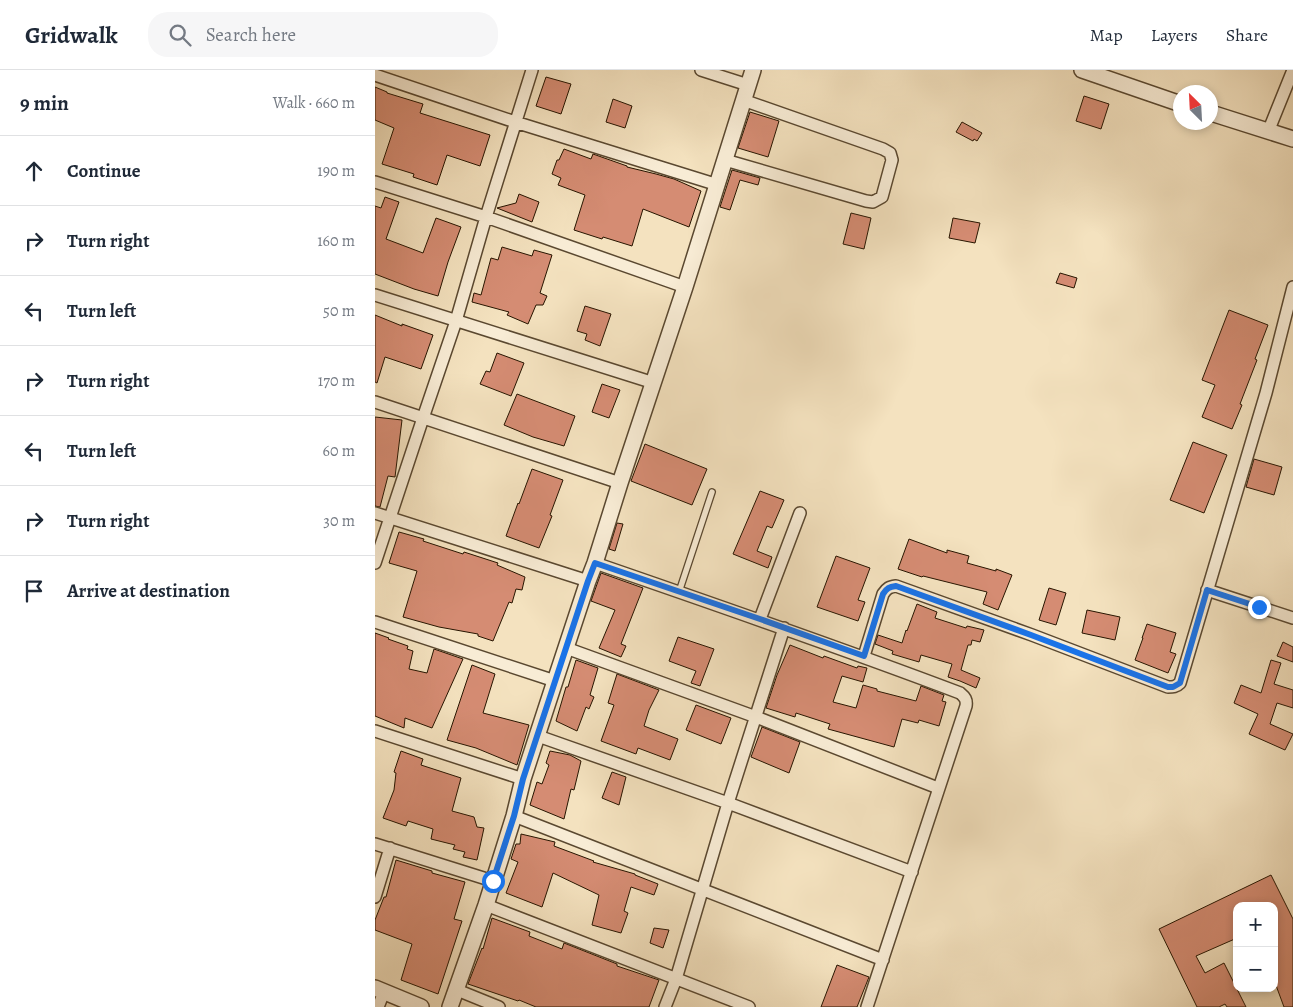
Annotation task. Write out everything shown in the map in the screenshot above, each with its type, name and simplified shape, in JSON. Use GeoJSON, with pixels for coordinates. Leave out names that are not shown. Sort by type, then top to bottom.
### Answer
{"type":"FeatureCollection","features":[{"type":"Feature","properties":{"kind":"street"},"geometry":{"type":"LineString","coordinates":[[375,563],[456,321],[485,217],[532,70]]}},
{"type":"Feature","properties":{"kind":"street"},"geometry":{"type":"LineString","coordinates":[[701,70],[748,85]]}},
{"type":"Feature","properties":{"kind":"street"},"geometry":{"type":"LineString","coordinates":[[450,1007],[486,905],[514,816],[523,779],[654,383],[753,70]]}},
{"type":"Feature","properties":{"kind":"street"},"geometry":{"type":"LineString","coordinates":[[1082,70],[1173,101]]}},
{"type":"Feature","properties":{"kind":"street"},"geometry":{"type":"LineString","coordinates":[[1268,132],[1293,70]]}},
{"type":"Feature","properties":{"kind":"street"},"geometry":{"type":"LineString","coordinates":[[375,75],[515,122],[718,184]]}},
{"type":"Feature","properties":{"kind":"street"},"geometry":{"type":"LineString","coordinates":[[725,160],[865,201],[873,202],[881,197],[892,160],[890,153],[743,100]]}},
{"type":"Feature","properties":{"kind":"street"},"geometry":{"type":"LineString","coordinates":[[1218,115],[1293,139]]}},
{"type":"Feature","properties":{"kind":"street"},"geometry":{"type":"LineString","coordinates":[[375,182],[485,217],[685,287]]}},
{"type":"Feature","properties":{"kind":"street"},"geometry":{"type":"LineString","coordinates":[[864,656],[883,594],[886,589],[896,586],[1168,687],[1173,687],[1180,683],[1266,392],[1293,287]]}},
{"type":"Feature","properties":{"kind":"street"},"geometry":{"type":"LineString","coordinates":[[375,295],[654,383]]}},
{"type":"Feature","properties":{"kind":"street"},"geometry":{"type":"LineString","coordinates":[[375,402],[620,483]]}},
{"type":"Feature","properties":{"kind":"street"},"geometry":{"type":"LineString","coordinates":[[375,513],[588,581]]}},
{"type":"Feature","properties":{"kind":"street"},"geometry":{"type":"LineString","coordinates":[[760,619],[800,513]]}},
{"type":"Feature","properties":{"kind":"street"},"geometry":{"type":"LineString","coordinates":[[595,563],[864,656],[960,692],[964,696],[967,701],[966,706],[867,1007]]}},
{"type":"Feature","properties":{"kind":"street"},"geometry":{"type":"LineString","coordinates":[[1207,590],[1293,618]]}},
{"type":"Feature","properties":{"kind":"street"},"geometry":{"type":"LineString","coordinates":[[375,622],[555,681]]}},
{"type":"Feature","properties":{"kind":"street"},"geometry":{"type":"LineString","coordinates":[[665,1007],[676,978],[728,803],[784,628]]}},
{"type":"Feature","properties":{"kind":"street"},"geometry":{"type":"LineString","coordinates":[[566,648],[756,717],[938,788]]}},
{"type":"Feature","properties":{"kind":"street"},"geometry":{"type":"LineString","coordinates":[[375,730],[523,779]]}},
{"type":"Feature","properties":{"kind":"street"},"geometry":{"type":"LineString","coordinates":[[538,736],[728,803],[912,872]]}},
{"type":"Feature","properties":{"kind":"street"},"geometry":{"type":"LineString","coordinates":[[514,816],[883,960]]}},
{"type":"Feature","properties":{"kind":"street"},"geometry":{"type":"LineString","coordinates":[[375,844],[493,881]]}},
{"type":"Feature","properties":{"kind":"street"},"geometry":{"type":"LineString","coordinates":[[375,897],[390,848]]}},
{"type":"Feature","properties":{"kind":"street"},"geometry":{"type":"LineString","coordinates":[[486,905],[749,1007]]}},
{"type":"Feature","properties":{"kind":"street"},"geometry":{"type":"LineString","coordinates":[[378,1007],[379,990],[421,1007]]}},
{"type":"Feature","properties":{"kind":"street"},"geometry":{"type":"LineString","coordinates":[[457,990],[499,1007]]}},
{"type":"Feature","properties":{"kind":"lane"},"geometry":{"type":"LineString","coordinates":[[679,592],[712,492]]}},
{"type":"Feature","properties":{"kind":"building"},"geometry":{"type":"Polygon","coordinates":[[[546,77],[571,84],[561,114],[536,106],[546,77]]]}},
{"type":"Feature","properties":{"kind":"building"},"geometry":{"type":"Polygon","coordinates":[[[375,87],[387,93],[423,104],[420,113],[490,135],[480,166],[447,155],[437,185],[413,177],[414,174],[382,164],[394,128],[375,120],[375,87]]]}},
{"type":"Feature","properties":{"kind":"building"},"geometry":{"type":"Polygon","coordinates":[[[1084,96],[1109,104],[1101,129],[1076,121],[1084,96]]]}},
{"type":"Feature","properties":{"kind":"building"},"geometry":{"type":"Polygon","coordinates":[[[613,99],[632,106],[625,128],[606,122],[613,99]]]}},
{"type":"Feature","properties":{"kind":"building"},"geometry":{"type":"Polygon","coordinates":[[[750,112],[779,121],[768,157],[738,148],[750,112]]]}},
{"type":"Feature","properties":{"kind":"building"},"geometry":{"type":"Polygon","coordinates":[[[962,122],[982,133],[977,141],[974,139],[973,141],[956,132],[962,122]]]}},
{"type":"Feature","properties":{"kind":"building"},"geometry":{"type":"Polygon","coordinates":[[[564,149],[591,159],[593,154],[627,167],[674,179],[701,191],[689,227],[643,209],[632,246],[574,230],[585,195],[558,185],[561,178],[552,174],[557,160],[559,160],[564,149]]]}},
{"type":"Feature","properties":{"kind":"building"},"geometry":{"type":"Polygon","coordinates":[[[732,170],[760,178],[758,185],[740,180],[730,210],[720,207],[732,170]]]}},
{"type":"Feature","properties":{"kind":"building"},"geometry":{"type":"Polygon","coordinates":[[[519,194],[539,202],[532,222],[497,208],[516,203],[519,194]]]}},
{"type":"Feature","properties":{"kind":"building"},"geometry":{"type":"Polygon","coordinates":[[[385,197],[399,202],[386,239],[423,253],[436,218],[461,227],[438,296],[375,274],[375,206],[381,208],[385,197]]]}},
{"type":"Feature","properties":{"kind":"building"},"geometry":{"type":"Polygon","coordinates":[[[851,213],[871,218],[864,249],[843,244],[851,213]]]}},
{"type":"Feature","properties":{"kind":"building"},"geometry":{"type":"Polygon","coordinates":[[[953,218],[980,223],[975,243],[949,238],[953,218]]]}},
{"type":"Feature","properties":{"kind":"building"},"geometry":{"type":"Polygon","coordinates":[[[502,247],[532,256],[534,250],[552,255],[540,293],[547,296],[543,305],[536,305],[528,324],[507,315],[509,312],[472,302],[474,293],[481,295],[491,258],[498,260],[502,247]]]}},
{"type":"Feature","properties":{"kind":"building"},"geometry":{"type":"Polygon","coordinates":[[[1060,273],[1077,278],[1074,288],[1056,283],[1060,273]]]}},
{"type":"Feature","properties":{"kind":"building"},"geometry":{"type":"Polygon","coordinates":[[[585,306],[611,314],[600,346],[585,340],[587,334],[577,331],[585,306]]]}},
{"type":"Feature","properties":{"kind":"building"},"geometry":{"type":"Polygon","coordinates":[[[1229,310],[1268,325],[1240,404],[1242,405],[1232,429],[1202,417],[1215,385],[1202,380],[1229,310]]]}},
{"type":"Feature","properties":{"kind":"building"},"geometry":{"type":"Polygon","coordinates":[[[375,315],[402,326],[402,324],[433,335],[421,369],[385,357],[377,383],[375,382],[375,315]]]}},
{"type":"Feature","properties":{"kind":"building"},"geometry":{"type":"Polygon","coordinates":[[[497,353],[524,363],[511,396],[480,384],[486,371],[490,372],[497,353]]]}},
{"type":"Feature","properties":{"kind":"building"},"geometry":{"type":"Polygon","coordinates":[[[602,384],[620,390],[609,418],[592,412],[602,384]]]}},
{"type":"Feature","properties":{"kind":"building"},"geometry":{"type":"Polygon","coordinates":[[[517,394],[575,416],[564,446],[533,437],[504,425],[517,394]]]}},
{"type":"Feature","properties":{"kind":"building"},"geometry":{"type":"Polygon","coordinates":[[[375,417],[402,420],[395,477],[388,476],[380,507],[375,506],[375,417]]]}},
{"type":"Feature","properties":{"kind":"building"},"geometry":{"type":"Polygon","coordinates":[[[1193,442],[1227,455],[1204,513],[1170,500],[1193,442]]]}},
{"type":"Feature","properties":{"kind":"building"},"geometry":{"type":"Polygon","coordinates":[[[645,444],[707,469],[692,505],[631,481],[645,444]]]}},
{"type":"Feature","properties":{"kind":"building"},"geometry":{"type":"Polygon","coordinates":[[[1254,459],[1282,467],[1274,495],[1246,487],[1254,459]]]}},
{"type":"Feature","properties":{"kind":"building"},"geometry":{"type":"Polygon","coordinates":[[[532,469],[563,480],[550,515],[552,516],[539,548],[506,536],[532,469]]]}},
{"type":"Feature","properties":{"kind":"building"},"geometry":{"type":"Polygon","coordinates":[[[760,491],[784,500],[772,528],[767,526],[757,551],[772,557],[768,568],[733,554],[760,491]]]}},
{"type":"Feature","properties":{"kind":"building"},"geometry":{"type":"Polygon","coordinates":[[[617,523],[623,524],[615,551],[609,549],[617,523]]]}},
{"type":"Feature","properties":{"kind":"building"},"geometry":{"type":"Polygon","coordinates":[[[399,532],[424,539],[423,541],[463,554],[464,552],[498,563],[497,565],[525,577],[522,590],[516,589],[512,603],[509,602],[493,641],[478,636],[478,634],[439,627],[403,617],[417,571],[389,563],[399,532]]]}},
{"type":"Feature","properties":{"kind":"building"},"geometry":{"type":"Polygon","coordinates":[[[909,539],[947,553],[947,550],[969,556],[967,563],[996,571],[996,569],[1012,575],[998,610],[983,604],[987,592],[922,577],[898,569],[909,539]]]}},
{"type":"Feature","properties":{"kind":"building"},"geometry":{"type":"Polygon","coordinates":[[[836,556],[870,568],[858,600],[865,602],[858,621],[817,607],[836,556]]]}},
{"type":"Feature","properties":{"kind":"building"},"geometry":{"type":"Polygon","coordinates":[[[601,573],[643,588],[621,644],[626,646],[621,657],[599,648],[615,610],[591,601],[601,573]]]}},
{"type":"Feature","properties":{"kind":"building"},"geometry":{"type":"Polygon","coordinates":[[[1049,588],[1066,593],[1056,625],[1039,620],[1049,588]]]}},
{"type":"Feature","properties":{"kind":"building"},"geometry":{"type":"Polygon","coordinates":[[[917,604],[937,612],[935,618],[966,628],[967,626],[984,630],[980,642],[972,640],[971,645],[968,645],[961,670],[980,678],[976,688],[948,677],[952,664],[921,655],[919,662],[892,654],[893,651],[875,644],[878,635],[902,643],[917,604]]]}},
{"type":"Feature","properties":{"kind":"building"},"geometry":{"type":"Polygon","coordinates":[[[1087,610],[1120,617],[1115,640],[1082,633],[1087,610]]]}},
{"type":"Feature","properties":{"kind":"building"},"geometry":{"type":"Polygon","coordinates":[[[1147,624],[1176,633],[1170,652],[1176,654],[1168,673],[1135,660],[1147,624]]]}},
{"type":"Feature","properties":{"kind":"building"},"geometry":{"type":"Polygon","coordinates":[[[375,633],[408,646],[407,649],[413,651],[409,669],[427,673],[434,649],[463,659],[432,728],[405,718],[404,728],[375,716],[375,633]]]}},
{"type":"Feature","properties":{"kind":"building"},"geometry":{"type":"Polygon","coordinates":[[[678,637],[714,649],[700,686],[691,683],[696,671],[669,661],[678,637]]]}},
{"type":"Feature","properties":{"kind":"building"},"geometry":{"type":"Polygon","coordinates":[[[1283,642],[1293,647],[1293,662],[1277,656],[1283,642]]]}},
{"type":"Feature","properties":{"kind":"building"},"geometry":{"type":"Polygon","coordinates":[[[790,645],[823,658],[824,656],[857,668],[858,666],[867,668],[863,682],[842,676],[833,702],[856,708],[863,685],[877,689],[877,691],[916,701],[921,686],[944,695],[942,701],[946,702],[939,726],[919,720],[918,723],[902,719],[894,747],[828,729],[830,724],[796,713],[795,717],[766,708],[790,645]]]}},
{"type":"Feature","properties":{"kind":"building"},"geometry":{"type":"Polygon","coordinates":[[[576,660],[598,668],[590,695],[594,697],[589,709],[586,707],[577,731],[556,721],[576,660]]]}},
{"type":"Feature","properties":{"kind":"building"},"geometry":{"type":"Polygon","coordinates":[[[1271,660],[1281,663],[1274,684],[1293,690],[1293,708],[1277,703],[1270,724],[1293,734],[1285,750],[1249,734],[1258,714],[1234,703],[1241,685],[1261,693],[1271,660]]]}},
{"type":"Feature","properties":{"kind":"building"},"geometry":{"type":"Polygon","coordinates":[[[472,665],[495,674],[483,713],[529,725],[517,765],[476,748],[447,740],[472,665]]]}},
{"type":"Feature","properties":{"kind":"building"},"geometry":{"type":"Polygon","coordinates":[[[617,674],[659,690],[649,710],[644,726],[678,739],[670,760],[638,748],[636,754],[601,741],[614,705],[608,703],[617,674]]]}},
{"type":"Feature","properties":{"kind":"building"},"geometry":{"type":"Polygon","coordinates":[[[696,705],[731,718],[721,744],[686,730],[696,705]]]}},
{"type":"Feature","properties":{"kind":"building"},"geometry":{"type":"Polygon","coordinates":[[[762,727],[800,742],[789,773],[751,757],[762,727]]]}},
{"type":"Feature","properties":{"kind":"building"},"geometry":{"type":"Polygon","coordinates":[[[401,751],[423,759],[421,765],[461,778],[452,811],[474,817],[477,827],[484,828],[477,860],[463,857],[465,852],[453,849],[455,845],[431,839],[433,829],[408,821],[406,826],[383,818],[394,790],[396,773],[394,772],[401,751]]]}},
{"type":"Feature","properties":{"kind":"building"},"geometry":{"type":"Polygon","coordinates":[[[550,751],[570,755],[581,761],[574,790],[571,789],[564,819],[530,805],[537,782],[542,784],[549,765],[546,763],[550,751]]]}},
{"type":"Feature","properties":{"kind":"building"},"geometry":{"type":"Polygon","coordinates":[[[612,772],[626,777],[619,805],[602,798],[612,772]]]}},
{"type":"Feature","properties":{"kind":"building"},"geometry":{"type":"Polygon","coordinates":[[[521,834],[555,842],[554,846],[593,862],[635,874],[658,884],[654,895],[631,887],[624,911],[628,913],[621,933],[592,925],[599,895],[553,873],[542,907],[506,893],[518,862],[511,859],[516,844],[520,844],[521,834]]]}},
{"type":"Feature","properties":{"kind":"building"},"geometry":{"type":"Polygon","coordinates":[[[396,860],[465,882],[454,919],[462,921],[438,994],[401,980],[412,944],[375,930],[375,920],[384,897],[386,897],[396,860]]]}},
{"type":"Feature","properties":{"kind":"building"},"geometry":{"type":"Polygon","coordinates":[[[1271,875],[1293,919],[1293,1007],[1284,1007],[1278,991],[1278,902],[1233,902],[1233,940],[1196,956],[1205,973],[1224,963],[1233,981],[1233,992],[1238,992],[1246,1007],[1227,1007],[1225,1004],[1219,1007],[1197,1007],[1159,929],[1271,875]]]}},
{"type":"Feature","properties":{"kind":"building"},"geometry":{"type":"Polygon","coordinates":[[[492,918],[530,932],[529,936],[562,949],[564,943],[617,964],[617,966],[659,980],[649,1007],[536,1007],[468,984],[483,949],[492,918]]]}},
{"type":"Feature","properties":{"kind":"building"},"geometry":{"type":"Polygon","coordinates":[[[654,928],[669,930],[663,948],[650,943],[654,928]]]}},
{"type":"Feature","properties":{"kind":"building"},"geometry":{"type":"Polygon","coordinates":[[[837,965],[869,977],[857,1007],[821,1007],[837,965]]]}},
{"type":"Feature","properties":{"kind":"route"},"geometry":{"type":"LineString","coordinates":[[493,881],[514,816],[523,779],[595,563],[864,656],[883,594],[886,589],[896,586],[1168,687],[1177,686],[1180,683],[1207,590],[1259,607]]}}]}
